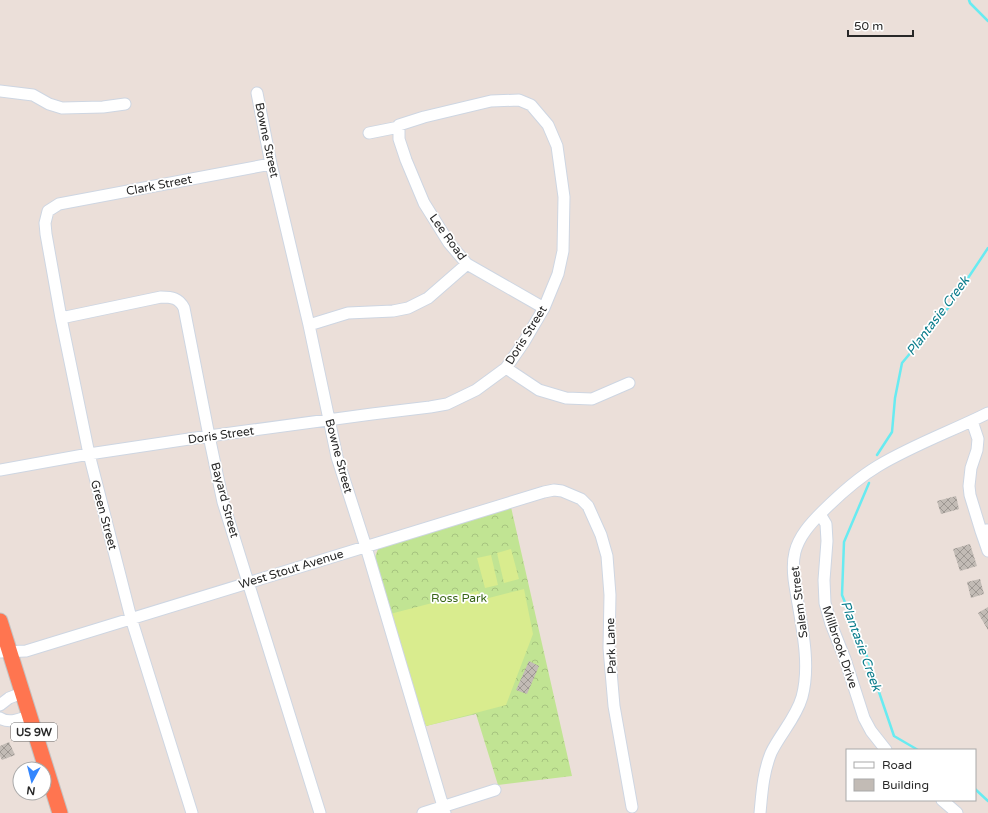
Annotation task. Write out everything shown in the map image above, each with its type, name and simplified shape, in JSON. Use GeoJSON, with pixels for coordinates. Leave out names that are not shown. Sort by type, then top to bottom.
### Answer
{"type":"FeatureCollection","features":[{"type":"Feature","properties":{"kind":"highway","name":"US 9W"},"geometry":{"type":"LineString","coordinates":[[0,622],[4,652],[22,693],[60,813]]}},
{"type":"Feature","properties":{"kind":"street"},"geometry":{"type":"LineString","coordinates":[[0,91],[33,96],[49,104],[62,108],[103,107],[126,104]]}},
{"type":"Feature","properties":{"kind":"street","name":"Bowne Street"},"geometry":{"type":"LineString","coordinates":[[257,93],[271,164],[309,325],[337,456],[366,547],[444,810]]}},
{"type":"Feature","properties":{"kind":"street","name":"Doris Street"},"geometry":{"type":"LineString","coordinates":[[0,470],[88,454],[209,436],[447,404],[476,390],[506,368],[524,342],[544,308],[558,274],[563,251],[564,197],[560,162],[552,134],[544,120],[531,105],[519,100],[502,100],[491,101],[424,117],[398,127],[369,133]]}},
{"type":"Feature","properties":{"kind":"street","name":"Lee Road"},"geometry":{"type":"LineString","coordinates":[[398,127],[399,139],[406,160],[424,203],[450,243],[467,264],[544,308]]}},
{"type":"Feature","properties":{"kind":"street","name":"Clark Street"},"geometry":{"type":"LineString","coordinates":[[48,211],[59,204],[271,164]]}},
{"type":"Feature","properties":{"kind":"street","name":"Green Street"},"geometry":{"type":"LineString","coordinates":[[48,211],[46,216],[46,234],[88,454],[131,618],[192,813]]}},
{"type":"Feature","properties":{"kind":"street"},"geometry":{"type":"LineString","coordinates":[[309,325],[348,313],[393,311],[414,306],[428,298],[467,264]]}},
{"type":"Feature","properties":{"kind":"street","name":"Bayard Street"},"geometry":{"type":"LineString","coordinates":[[61,318],[161,297],[177,298],[184,308],[209,436],[224,502],[320,813]]}},
{"type":"Feature","properties":{"kind":"street"},"geometry":{"type":"LineString","coordinates":[[506,368],[539,390],[566,398],[592,399],[629,383]]}},
{"type":"Feature","properties":{"kind":"street","name":"Salem Street"},"geometry":{"type":"LineString","coordinates":[[760,813],[762,782],[771,753],[793,717],[802,697],[805,676],[805,655],[793,567],[795,552],[799,542],[810,525],[820,514],[846,490],[877,466],[988,413]]}},
{"type":"Feature","properties":{"kind":"street"},"geometry":{"type":"LineString","coordinates":[[972,421],[978,439],[977,450],[971,468],[969,486],[970,494],[985,530],[988,551]]}},
{"type":"Feature","properties":{"kind":"street","name":"West Stout Avenue"},"geometry":{"type":"LineString","coordinates":[[4,652],[26,651],[544,492],[554,490],[573,495]]}},
{"type":"Feature","properties":{"kind":"street","name":"Park Lane"},"geometry":{"type":"LineString","coordinates":[[573,495],[581,499],[588,506],[601,535],[607,556],[610,594],[609,648],[614,706],[632,808]]}},
{"type":"Feature","properties":{"kind":"street","name":"Millbrook Drive"},"geometry":{"type":"LineString","coordinates":[[820,514],[826,524],[828,541],[824,580],[825,603],[864,718],[871,731],[885,749]]}},
{"type":"Feature","properties":{"kind":"street"},"geometry":{"type":"LineString","coordinates":[[0,705],[9,698],[22,693]]}},
{"type":"Feature","properties":{"kind":"street"},"geometry":{"type":"LineString","coordinates":[[0,718],[10,721],[30,716]]}},
{"type":"Feature","properties":{"kind":"street"},"geometry":{"type":"LineString","coordinates":[[423,813],[444,810],[495,790]]}},
{"type":"Feature","properties":{"kind":"street"},"geometry":{"type":"LineString","coordinates":[[943,801],[957,813]]}},
{"type":"Feature","properties":{"kind":"green space","name":"Ross Park"},"geometry":{"type":"Polygon","coordinates":[[[511,507],[572,776],[498,785],[476,714],[426,726],[374,560],[378,549],[511,507]]]}},
{"type":"Feature","properties":{"kind":"green space"},"geometry":{"type":"Polygon","coordinates":[[[511,549],[519,579],[504,583],[497,553],[511,549]]]}},
{"type":"Feature","properties":{"kind":"green space"},"geometry":{"type":"Polygon","coordinates":[[[491,555],[498,585],[485,588],[477,558],[491,555]]]}},
{"type":"Feature","properties":{"kind":"green space"},"geometry":{"type":"Polygon","coordinates":[[[524,589],[533,634],[506,705],[426,726],[390,614],[478,591],[481,600],[524,589]]]}},
{"type":"Feature","properties":{"kind":"building"},"geometry":{"type":"Polygon","coordinates":[[[956,496],[959,509],[941,514],[937,501],[956,496]]]}},
{"type":"Feature","properties":{"kind":"building"},"geometry":{"type":"Polygon","coordinates":[[[970,544],[977,566],[960,571],[953,549],[970,544]]]}},
{"type":"Feature","properties":{"kind":"building"},"geometry":{"type":"Polygon","coordinates":[[[980,579],[984,594],[971,598],[967,582],[980,579]]]}},
{"type":"Feature","properties":{"kind":"building"},"geometry":{"type":"Polygon","coordinates":[[[988,607],[988,630],[978,613],[988,607]]]}},
{"type":"Feature","properties":{"kind":"building"},"geometry":{"type":"Polygon","coordinates":[[[529,661],[539,666],[527,694],[516,690],[529,661]]]}},
{"type":"Feature","properties":{"kind":"building"},"geometry":{"type":"Polygon","coordinates":[[[9,742],[15,755],[2,760],[0,756],[0,746],[9,742]]]}},
{"type":"Feature","properties":{"kind":"waterway","name":"Plantasie Creek"},"geometry":{"type":"LineString","coordinates":[[969,0],[970,3],[988,21]]}},
{"type":"Feature","properties":{"kind":"waterway","name":"Plantasie Creek"},"geometry":{"type":"LineString","coordinates":[[877,455],[892,432],[895,398],[902,363],[948,308],[988,248]]}},
{"type":"Feature","properties":{"kind":"waterway","name":"Plantasie Creek"},"geometry":{"type":"LineString","coordinates":[[869,483],[844,542],[842,595],[866,654],[894,736],[916,749]]}},
{"type":"Feature","properties":{"kind":"waterway","name":"Plantasie Creek"},"geometry":{"type":"LineString","coordinates":[[976,790],[988,801]]}}]}
